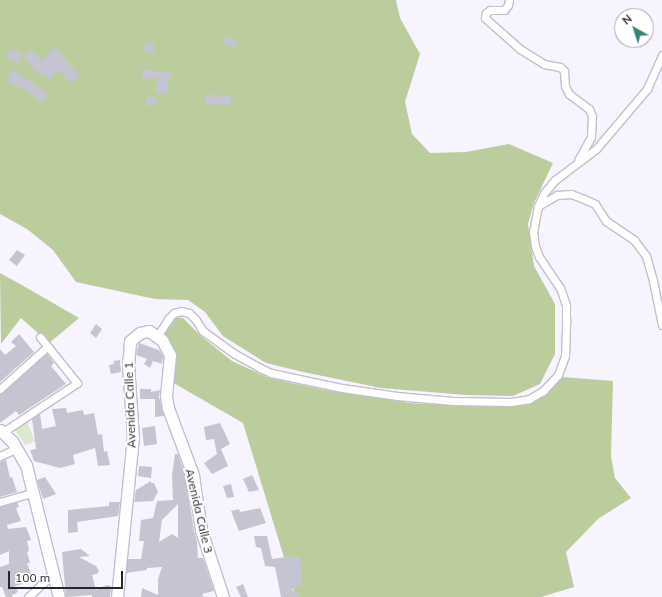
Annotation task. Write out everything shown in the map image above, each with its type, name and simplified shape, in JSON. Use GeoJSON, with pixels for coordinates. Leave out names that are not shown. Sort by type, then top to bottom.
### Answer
{"type":"FeatureCollection","features":[{"type":"Feature","properties":{"kind":"street"},"geometry":{"type":"LineString","coordinates":[[509,0],[508,5],[504,10],[490,10],[486,13],[485,18],[520,49],[544,64],[560,67],[566,76],[565,86],[569,94],[589,109],[592,116],[591,137],[577,162]]}},
{"type":"Feature","properties":{"kind":"street"},"geometry":{"type":"LineString","coordinates":[[158,335],[169,318],[174,313],[181,311],[189,313],[196,320],[203,331],[235,354],[260,368],[271,372],[342,388],[397,396],[453,401],[512,402],[529,398],[543,391],[558,375],[565,356],[566,305],[560,288],[538,257],[533,232],[538,206],[544,193],[555,180],[596,149],[647,89],[662,55]]}},
{"type":"Feature","properties":{"kind":"street"},"geometry":{"type":"LineString","coordinates":[[538,206],[557,195],[570,194],[595,204],[606,221],[634,240],[646,256],[662,325]]}},
{"type":"Feature","properties":{"kind":"street","name":"Avenida Calle 1"},"geometry":{"type":"LineString","coordinates":[[117,597],[133,438],[128,365],[130,341],[140,333],[149,330],[158,335]]}},
{"type":"Feature","properties":{"kind":"street","name":"Avenida Calle 3"},"geometry":{"type":"LineString","coordinates":[[158,335],[170,355],[166,396],[168,408],[193,475],[201,530],[223,597]]}},
{"type":"Feature","properties":{"kind":"street"},"geometry":{"type":"LineString","coordinates":[[40,336],[77,383],[2,431],[16,448],[26,465],[34,492],[59,597]]}},
{"type":"Feature","properties":{"kind":"street"},"geometry":{"type":"LineString","coordinates":[[0,389],[48,346]]}},
{"type":"Feature","properties":{"kind":"street"},"geometry":{"type":"LineString","coordinates":[[0,456],[16,448]]}},
{"type":"Feature","properties":{"kind":"street"},"geometry":{"type":"LineString","coordinates":[[0,502],[34,492]]}},
{"type":"Feature","properties":{"kind":"street"},"geometry":{"type":"LineString","coordinates":[[28,597],[54,573]]}},
{"type":"Feature","properties":{"kind":"green space"},"geometry":{"type":"Polygon","coordinates":[[[0,0],[396,0],[400,18],[420,54],[405,102],[412,134],[430,153],[466,152],[509,144],[553,163],[534,203],[528,224],[534,266],[555,304],[555,354],[540,384],[513,396],[466,395],[381,388],[303,372],[266,363],[223,336],[205,312],[188,300],[155,299],[76,282],[53,250],[27,229],[0,214],[0,0]]]}},
{"type":"Feature","properties":{"kind":"green space"},"geometry":{"type":"Polygon","coordinates":[[[0,273],[79,318],[49,343],[21,318],[1,344],[0,273]]]}},
{"type":"Feature","properties":{"kind":"green space"},"geometry":{"type":"Polygon","coordinates":[[[175,317],[183,318],[201,336],[232,361],[269,378],[325,390],[410,403],[482,407],[518,406],[544,397],[562,377],[613,381],[611,456],[615,478],[631,498],[598,519],[566,552],[574,587],[541,597],[296,597],[243,423],[172,382],[173,348],[164,332],[175,317]]]}},
{"type":"Feature","properties":{"kind":"green space"},"geometry":{"type":"Polygon","coordinates":[[[26,419],[35,441],[25,445],[13,427],[26,419]]]}},
{"type":"Feature","properties":{"kind":"building"},"geometry":{"type":"Polygon","coordinates":[[[226,36],[238,41],[235,48],[223,43],[226,36]]]}},
{"type":"Feature","properties":{"kind":"building"},"geometry":{"type":"Polygon","coordinates":[[[145,43],[155,44],[154,53],[144,52],[145,43]]]}},
{"type":"Feature","properties":{"kind":"building"},"geometry":{"type":"Polygon","coordinates":[[[55,47],[80,76],[72,83],[58,70],[50,80],[42,73],[40,75],[23,58],[31,50],[42,61],[55,47]]]}},
{"type":"Feature","properties":{"kind":"building"},"geometry":{"type":"Polygon","coordinates":[[[10,49],[22,54],[18,64],[6,58],[10,49]]]}},
{"type":"Feature","properties":{"kind":"building"},"geometry":{"type":"Polygon","coordinates":[[[14,70],[49,94],[42,103],[19,86],[18,88],[6,80],[14,70]]]}},
{"type":"Feature","properties":{"kind":"building"},"geometry":{"type":"Polygon","coordinates":[[[142,70],[152,70],[152,72],[171,71],[171,78],[168,78],[167,93],[156,93],[157,78],[143,79],[142,70]]]}},
{"type":"Feature","properties":{"kind":"building"},"geometry":{"type":"Polygon","coordinates":[[[205,94],[231,96],[231,105],[205,104],[205,94]]]}},
{"type":"Feature","properties":{"kind":"building"},"geometry":{"type":"Polygon","coordinates":[[[146,97],[156,97],[155,106],[145,106],[146,97]]]}},
{"type":"Feature","properties":{"kind":"building"},"geometry":{"type":"Polygon","coordinates":[[[17,250],[25,255],[17,266],[9,260],[17,250]]]}},
{"type":"Feature","properties":{"kind":"building"},"geometry":{"type":"Polygon","coordinates":[[[96,324],[102,329],[96,338],[90,333],[96,324]]]}},
{"type":"Feature","properties":{"kind":"building"},"geometry":{"type":"Polygon","coordinates":[[[19,334],[34,352],[0,382],[0,349],[5,355],[16,346],[11,342],[19,334]]]}},
{"type":"Feature","properties":{"kind":"building"},"geometry":{"type":"Polygon","coordinates":[[[139,343],[159,350],[163,356],[162,364],[153,361],[150,368],[144,364],[147,359],[136,355],[139,343]]]}},
{"type":"Feature","properties":{"kind":"building"},"geometry":{"type":"Polygon","coordinates":[[[47,354],[54,363],[51,366],[66,384],[19,415],[16,411],[0,423],[0,394],[47,354]]]}},
{"type":"Feature","properties":{"kind":"building"},"geometry":{"type":"Polygon","coordinates":[[[120,360],[121,372],[111,374],[109,365],[114,364],[113,361],[120,360]]]}},
{"type":"Feature","properties":{"kind":"building"},"geometry":{"type":"Polygon","coordinates":[[[140,389],[151,389],[151,392],[160,390],[159,397],[164,416],[155,417],[155,399],[140,399],[140,389]]]}},
{"type":"Feature","properties":{"kind":"building"},"geometry":{"type":"Polygon","coordinates":[[[66,408],[67,413],[83,410],[84,415],[94,413],[98,435],[102,434],[104,452],[107,451],[110,465],[98,466],[95,448],[73,455],[75,464],[60,468],[34,461],[30,450],[36,449],[32,419],[40,413],[42,429],[56,426],[52,409],[66,408]]]}},
{"type":"Feature","properties":{"kind":"building"},"geometry":{"type":"Polygon","coordinates":[[[220,423],[230,444],[221,449],[228,466],[212,474],[204,463],[217,454],[214,439],[206,440],[204,427],[220,423]]]}},
{"type":"Feature","properties":{"kind":"building"},"geometry":{"type":"Polygon","coordinates":[[[155,426],[157,444],[144,446],[142,428],[155,426]]]}},
{"type":"Feature","properties":{"kind":"building"},"geometry":{"type":"Polygon","coordinates":[[[175,454],[178,454],[186,477],[194,531],[197,541],[198,558],[203,558],[214,591],[202,594],[204,597],[141,597],[142,588],[158,595],[158,579],[162,567],[147,568],[147,570],[126,573],[128,559],[141,559],[144,541],[139,541],[141,520],[153,518],[157,501],[173,500],[172,475],[175,454]],[[178,504],[162,520],[159,542],[172,534],[178,538],[178,504]]]}},
{"type":"Feature","properties":{"kind":"building"},"geometry":{"type":"Polygon","coordinates":[[[6,460],[10,478],[12,477],[17,492],[0,497],[0,462],[6,460]]]}},
{"type":"Feature","properties":{"kind":"building"},"geometry":{"type":"Polygon","coordinates":[[[139,466],[152,467],[151,478],[138,476],[139,466]]]}},
{"type":"Feature","properties":{"kind":"building"},"geometry":{"type":"Polygon","coordinates":[[[252,475],[259,490],[249,492],[243,479],[252,475]]]}},
{"type":"Feature","properties":{"kind":"building"},"geometry":{"type":"Polygon","coordinates":[[[45,477],[56,494],[43,499],[37,480],[45,477]]]}},
{"type":"Feature","properties":{"kind":"building"},"geometry":{"type":"Polygon","coordinates":[[[151,481],[151,483],[154,483],[158,492],[153,501],[134,502],[136,490],[151,481]]]}},
{"type":"Feature","properties":{"kind":"building"},"geometry":{"type":"Polygon","coordinates":[[[231,484],[234,497],[227,498],[223,486],[231,484]]]}},
{"type":"Feature","properties":{"kind":"building"},"geometry":{"type":"Polygon","coordinates":[[[17,502],[19,507],[16,508],[21,521],[7,525],[8,529],[26,527],[31,540],[27,541],[29,551],[27,552],[30,563],[27,563],[31,574],[21,578],[23,584],[15,586],[18,592],[12,595],[13,597],[6,597],[2,587],[0,587],[0,567],[9,564],[9,551],[0,555],[0,507],[17,502]]]}},
{"type":"Feature","properties":{"kind":"building"},"geometry":{"type":"Polygon","coordinates":[[[109,502],[120,502],[118,516],[77,522],[78,532],[68,533],[68,510],[109,506],[109,502]]]}},
{"type":"Feature","properties":{"kind":"building"},"geometry":{"type":"Polygon","coordinates":[[[260,508],[266,523],[239,531],[231,511],[239,509],[240,512],[260,508]]]}},
{"type":"Feature","properties":{"kind":"building"},"geometry":{"type":"Polygon","coordinates":[[[254,536],[267,536],[272,559],[300,557],[302,585],[292,589],[300,597],[281,597],[275,567],[265,566],[261,548],[256,547],[254,536]]]}},
{"type":"Feature","properties":{"kind":"building"},"geometry":{"type":"Polygon","coordinates":[[[81,549],[90,556],[79,557],[96,566],[99,571],[97,574],[92,575],[96,590],[107,585],[111,586],[110,597],[92,597],[92,595],[66,597],[62,552],[81,549]]]}},
{"type":"Feature","properties":{"kind":"building"},"geometry":{"type":"Polygon","coordinates":[[[243,584],[248,597],[241,597],[236,587],[243,584]]]}}]}
